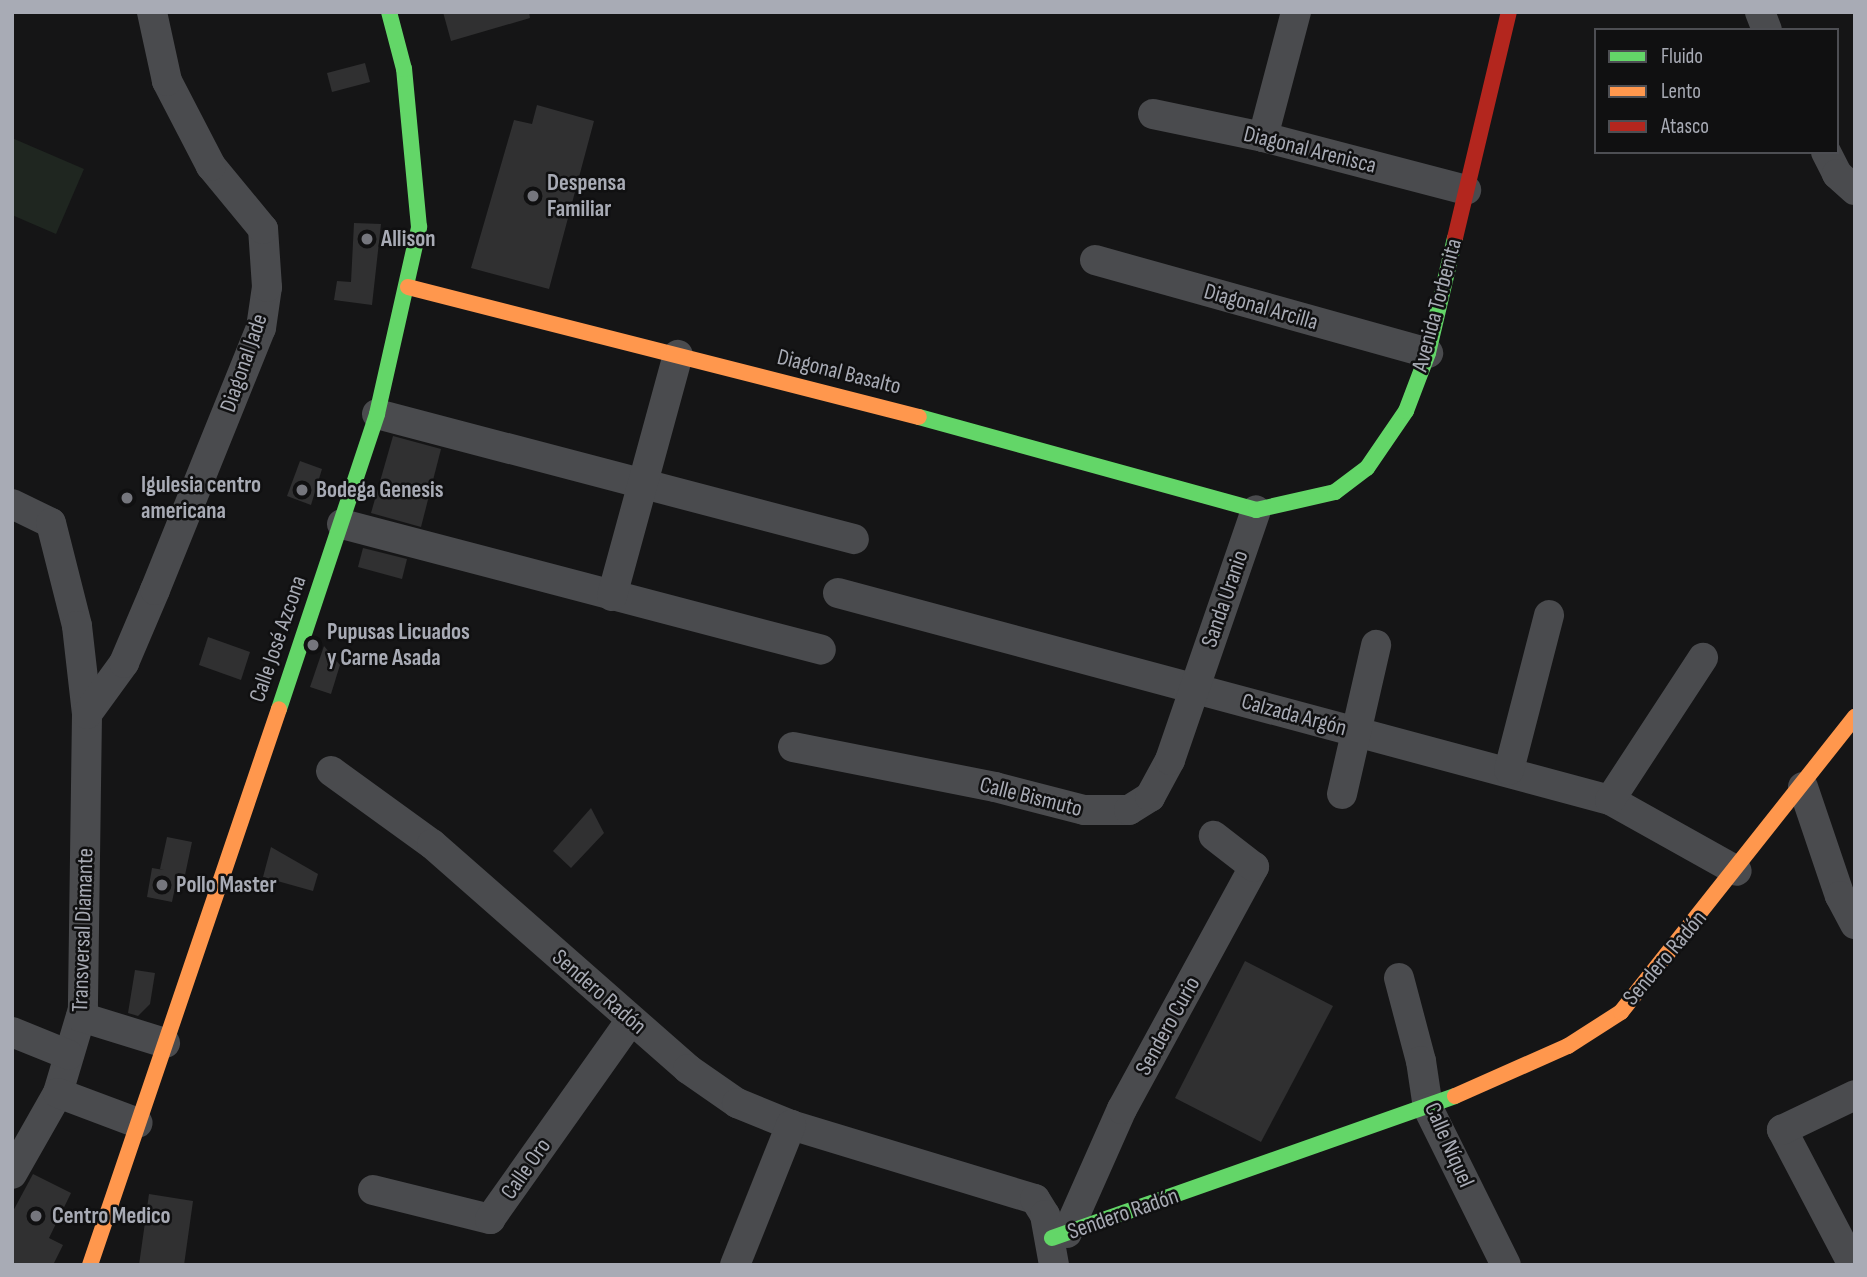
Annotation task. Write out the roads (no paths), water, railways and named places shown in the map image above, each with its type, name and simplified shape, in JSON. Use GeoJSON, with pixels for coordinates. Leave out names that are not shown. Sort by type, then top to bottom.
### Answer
{"type":"FeatureCollection","features":[{"type":"Feature","properties":{"kind":"street","name":"Diagonal Jade"},"geometry":{"type":"LineString","coordinates":[[87,714],[124,663],[155,590],[261,328],[267,287],[263,229],[211,166],[167,81],[152,12]]}},
{"type":"Feature","properties":{"kind":"street","name":"Calle José Azcona"},"geometry":{"type":"LineString","coordinates":[[90,1265],[342,524],[377,414],[408,287],[419,228],[404,69],[389,12]]}},
{"type":"Feature","properties":{"kind":"street"},"geometry":{"type":"LineString","coordinates":[[1263,137],[1296,12]]}},
{"type":"Feature","properties":{"kind":"street","name":"Avenida Torbenita"},"geometry":{"type":"LineString","coordinates":[[1256,510],[1335,492],[1367,468],[1406,411],[1428,354],[1509,12]]}},
{"type":"Feature","properties":{"kind":"street"},"geometry":{"type":"LineString","coordinates":[[1760,12],[1767,28]]}},
{"type":"Feature","properties":{"kind":"street","name":"Diagonal Arenisca"},"geometry":{"type":"LineString","coordinates":[[1153,114],[1263,137],[1466,190]]}},
{"type":"Feature","properties":{"kind":"street"},"geometry":{"type":"LineString","coordinates":[[1827,154],[1837,174],[1855,190]]}},
{"type":"Feature","properties":{"kind":"street","name":"Diagonal Arcilla"},"geometry":{"type":"LineString","coordinates":[[1094,260],[1428,354]]}},
{"type":"Feature","properties":{"kind":"street","name":"Diagonal Basalto"},"geometry":{"type":"LineString","coordinates":[[408,287],[678,355],[1256,510]]}},
{"type":"Feature","properties":{"kind":"street"},"geometry":{"type":"LineString","coordinates":[[612,596],[678,355]]}},
{"type":"Feature","properties":{"kind":"street"},"geometry":{"type":"LineString","coordinates":[[377,414],[854,539]]}},
{"type":"Feature","properties":{"kind":"street","name":"Transversal Diamante"},"geometry":{"type":"LineString","coordinates":[[12,504],[51,523],[77,626],[87,714],[87,906],[81,1017],[58,1093],[12,1174]]}},
{"type":"Feature","properties":{"kind":"street","name":"Sanda Uranio"},"geometry":{"type":"LineString","coordinates":[[1194,688],[1256,510]]}},
{"type":"Feature","properties":{"kind":"street"},"geometry":{"type":"LineString","coordinates":[[342,524],[821,650]]}},
{"type":"Feature","properties":{"kind":"street","name":"Calzada Argón"},"geometry":{"type":"LineString","coordinates":[[838,593],[1509,770],[1610,800],[1737,871]]}},
{"type":"Feature","properties":{"kind":"street"},"geometry":{"type":"LineString","coordinates":[[1509,770],[1549,615]]}},
{"type":"Feature","properties":{"kind":"street"},"geometry":{"type":"LineString","coordinates":[[1342,794],[1376,645]]}},
{"type":"Feature","properties":{"kind":"street"},"geometry":{"type":"LineString","coordinates":[[1610,800],[1703,658]]}},
{"type":"Feature","properties":{"kind":"street","name":"Calle Bismuto"},"geometry":{"type":"LineString","coordinates":[[793,747],[1109,814],[1129,810],[1150,797],[1170,760],[1194,688]]}},
{"type":"Feature","properties":{"kind":"street","name":"Sendero Radón"},"geometry":{"type":"LineString","coordinates":[[331,771],[432,845],[688,1069],[727,1096],[791,1125],[1035,1199],[1058,1245],[1428,1108],[1568,1046],[1620,1012],[1737,871],[1855,717]]}},
{"type":"Feature","properties":{"kind":"street"},"geometry":{"type":"LineString","coordinates":[[1803,787],[1840,896],[1855,923]]}},
{"type":"Feature","properties":{"kind":"street","name":"Sendero Curio"},"geometry":{"type":"LineString","coordinates":[[1058,1245],[1122,1109],[1254,867],[1214,835]]}},
{"type":"Feature","properties":{"kind":"street","name":"Calle Níquel"},"geometry":{"type":"LineString","coordinates":[[1399,978],[1421,1060],[1428,1108],[1506,1265]]}},
{"type":"Feature","properties":{"kind":"street"},"geometry":{"type":"LineString","coordinates":[[81,1017],[165,1043]]}},
{"type":"Feature","properties":{"kind":"street","name":"Calle Oro"},"geometry":{"type":"LineString","coordinates":[[373,1190],[490,1219],[631,1020]]}},
{"type":"Feature","properties":{"kind":"street"},"geometry":{"type":"LineString","coordinates":[[12,1032],[69,1055]]}},
{"type":"Feature","properties":{"kind":"street"},"geometry":{"type":"LineString","coordinates":[[58,1093],[138,1123]]}},
{"type":"Feature","properties":{"kind":"street"},"geometry":{"type":"LineString","coordinates":[[1853,1265],[1783,1134],[1784,1126],[1855,1095]]}},
{"type":"Feature","properties":{"kind":"street"},"geometry":{"type":"LineString","coordinates":[[735,1265],[791,1125]]}},
{"type":"Feature","properties":{"kind":"place","name":"Despensa Familiar"},"geometry":{"type":"Point","coordinates":[533,196]}},
{"type":"Feature","properties":{"kind":"place","name":"Allison"},"geometry":{"type":"Point","coordinates":[367,239]}},
{"type":"Feature","properties":{"kind":"place","name":"Bodega Genesis"},"geometry":{"type":"Point","coordinates":[302,490]}},
{"type":"Feature","properties":{"kind":"place","name":"Igulesia centro americana"},"geometry":{"type":"Point","coordinates":[127,498]}},
{"type":"Feature","properties":{"kind":"place","name":"Pupusas Licuados y Carne Asada"},"geometry":{"type":"Point","coordinates":[313,645]}},
{"type":"Feature","properties":{"kind":"place","name":"Pollo Master"},"geometry":{"type":"Point","coordinates":[162,885]}},
{"type":"Feature","properties":{"kind":"place","name":"Centro Medico"},"geometry":{"type":"Point","coordinates":[36,1216]}}]}
